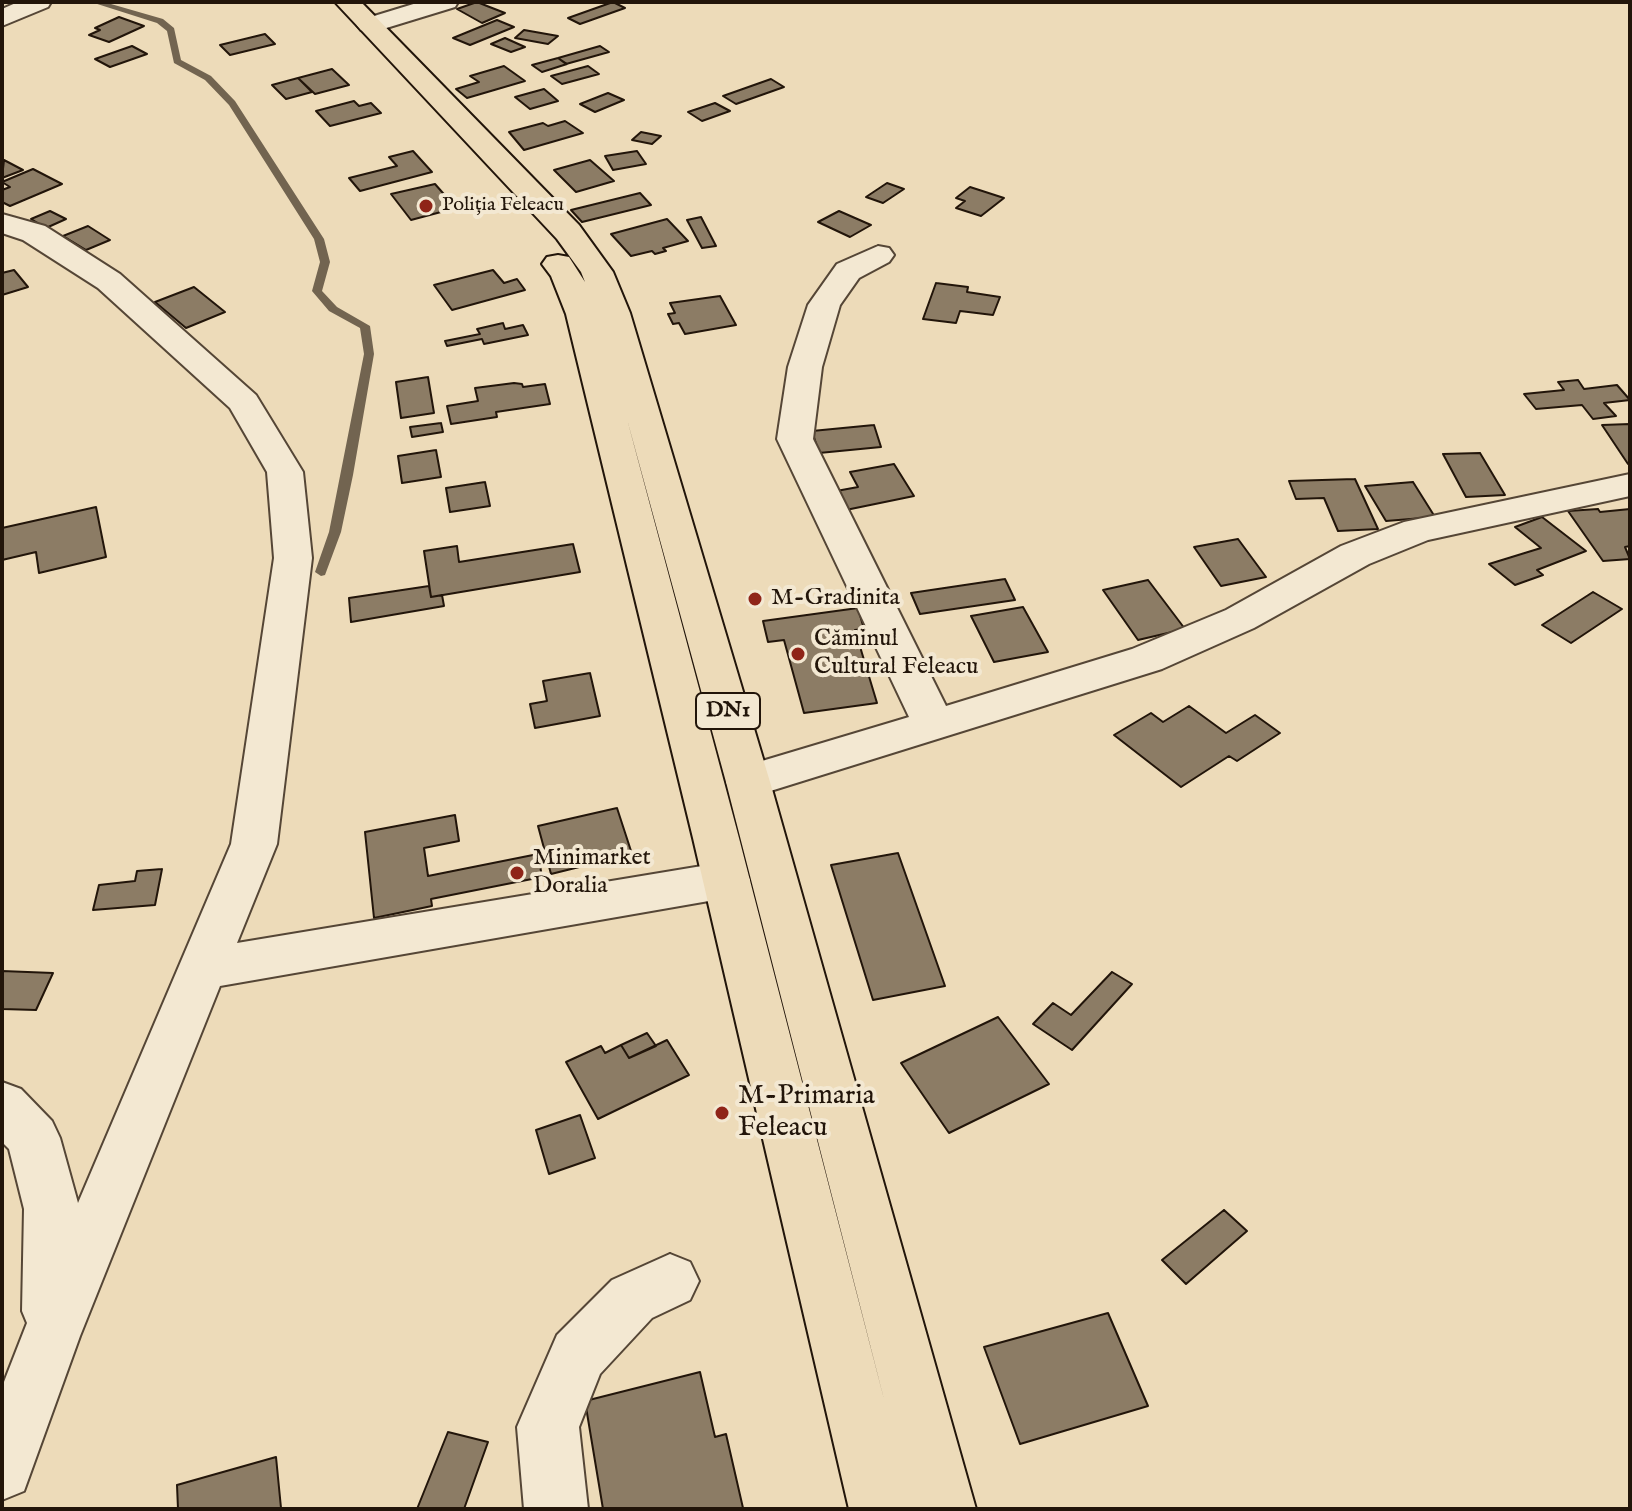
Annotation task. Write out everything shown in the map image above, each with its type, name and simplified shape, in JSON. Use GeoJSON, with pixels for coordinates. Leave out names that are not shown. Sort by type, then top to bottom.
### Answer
{"type":"FeatureCollection","features":[{"type":"Feature","properties":{"kind":"main road","name":"DN1"},"geometry":{"type":"LineString","coordinates":[[319,2],[539,237],[566,274],[582,314],[881,1509]]}},
{"type":"Feature","properties":{"kind":"main road","name":"DN1"},"geometry":{"type":"LineString","coordinates":[[359,14],[568,232],[597,272],[614,313],[748,782],[944,1509]]}},
{"type":"Feature","properties":{"kind":"street"},"geometry":{"type":"LineString","coordinates":[[2,18],[39,2]]}},
{"type":"Feature","properties":{"kind":"street"},"geometry":{"type":"LineString","coordinates":[[359,14],[446,2]]}},
{"type":"Feature","properties":{"kind":"street"},"geometry":{"type":"LineString","coordinates":[[2,223],[34,233],[109,281],[244,402],[285,472],[293,558],[254,844],[51,1336],[2,1469]]}},
{"type":"Feature","properties":{"kind":"street"},"geometry":{"type":"LineString","coordinates":[[878,255],[848,271],[824,305],[805,367],[795,439],[933,723]]}},
{"type":"Feature","properties":{"kind":"street"},"geometry":{"type":"LineString","coordinates":[[748,782],[1147,659],[1240,619],[1355,555],[1418,530],[1630,485]]}},
{"type":"Feature","properties":{"kind":"street"},"geometry":{"type":"LineString","coordinates":[[202,969],[726,880]]}},
{"type":"Feature","properties":{"kind":"street"},"geometry":{"type":"LineString","coordinates":[[2,1105],[33,1138],[52,1209],[51,1336]]}},
{"type":"Feature","properties":{"kind":"street"},"geometry":{"type":"LineString","coordinates":[[556,1509],[548,1427],[578,1355],[632,1299],[670,1281]]}},
{"type":"Feature","properties":{"kind":"building"},"geometry":{"type":"Polygon","coordinates":[[[477,2],[505,13],[482,23],[457,9],[477,2]]]}},
{"type":"Feature","properties":{"kind":"building"},"geometry":{"type":"Polygon","coordinates":[[[613,2],[625,8],[580,24],[568,18],[613,2]]]}},
{"type":"Feature","properties":{"kind":"building"},"geometry":{"type":"Polygon","coordinates":[[[119,17],[144,26],[109,42],[89,35],[100,30],[95,28],[119,17]]]}},
{"type":"Feature","properties":{"kind":"building"},"geometry":{"type":"Polygon","coordinates":[[[497,20],[514,27],[470,45],[453,38],[497,20]]]}},
{"type":"Feature","properties":{"kind":"building"},"geometry":{"type":"Polygon","coordinates":[[[524,30],[558,36],[548,44],[515,38],[524,30]]]}},
{"type":"Feature","properties":{"kind":"building"},"geometry":{"type":"Polygon","coordinates":[[[265,34],[275,44],[230,55],[220,45],[265,34]]]}},
{"type":"Feature","properties":{"kind":"building"},"geometry":{"type":"Polygon","coordinates":[[[505,38],[525,47],[511,52],[491,44],[505,38]]]}},
{"type":"Feature","properties":{"kind":"building"},"geometry":{"type":"Polygon","coordinates":[[[132,46],[147,54],[110,67],[95,59],[132,46]]]}},
{"type":"Feature","properties":{"kind":"building"},"geometry":{"type":"Polygon","coordinates":[[[600,46],[609,52],[566,64],[558,58],[600,46]]]}},
{"type":"Feature","properties":{"kind":"building"},"geometry":{"type":"Polygon","coordinates":[[[558,58],[567,64],[542,72],[532,65],[558,58]]]}},
{"type":"Feature","properties":{"kind":"building"},"geometry":{"type":"Polygon","coordinates":[[[504,66],[525,81],[467,98],[456,89],[479,82],[470,76],[504,66]]]}},
{"type":"Feature","properties":{"kind":"building"},"geometry":{"type":"Polygon","coordinates":[[[588,66],[599,74],[562,84],[551,76],[588,66]]]}},
{"type":"Feature","properties":{"kind":"building"},"geometry":{"type":"Polygon","coordinates":[[[332,69],[349,85],[315,94],[298,78],[332,69]]]}},
{"type":"Feature","properties":{"kind":"building"},"geometry":{"type":"Polygon","coordinates":[[[298,78],[312,92],[286,99],[272,85],[298,78]]]}},
{"type":"Feature","properties":{"kind":"building"},"geometry":{"type":"Polygon","coordinates":[[[771,79],[784,87],[736,104],[723,96],[771,79]]]}},
{"type":"Feature","properties":{"kind":"building"},"geometry":{"type":"Polygon","coordinates":[[[544,89],[558,101],[530,109],[515,97],[544,89]]]}},
{"type":"Feature","properties":{"kind":"building"},"geometry":{"type":"Polygon","coordinates":[[[608,93],[624,100],[595,112],[580,104],[608,93]]]}},
{"type":"Feature","properties":{"kind":"building"},"geometry":{"type":"Polygon","coordinates":[[[354,101],[359,106],[371,103],[381,113],[330,126],[316,111],[354,101]]]}},
{"type":"Feature","properties":{"kind":"building"},"geometry":{"type":"Polygon","coordinates":[[[715,103],[730,111],[702,121],[688,112],[715,103]]]}},
{"type":"Feature","properties":{"kind":"building"},"geometry":{"type":"Polygon","coordinates":[[[565,121],[583,133],[524,150],[509,132],[543,123],[548,126],[565,121]]]}},
{"type":"Feature","properties":{"kind":"building"},"geometry":{"type":"Polygon","coordinates":[[[641,132],[661,136],[652,144],[632,140],[641,132]]]}},
{"type":"Feature","properties":{"kind":"building"},"geometry":{"type":"Polygon","coordinates":[[[413,151],[432,172],[360,191],[349,178],[397,166],[389,157],[413,151]]]}},
{"type":"Feature","properties":{"kind":"building"},"geometry":{"type":"Polygon","coordinates":[[[637,151],[646,164],[613,170],[605,156],[637,151]]]}},
{"type":"Feature","properties":{"kind":"building"},"geometry":{"type":"Polygon","coordinates":[[[4,160],[23,170],[2,178],[4,160]]]}},
{"type":"Feature","properties":{"kind":"building"},"geometry":{"type":"Polygon","coordinates":[[[590,160],[614,181],[576,192],[554,170],[590,160]]]}},
{"type":"Feature","properties":{"kind":"building"},"geometry":{"type":"Polygon","coordinates":[[[33,169],[62,184],[10,206],[2,202],[2,190],[10,187],[2,182],[33,169]]]}},
{"type":"Feature","properties":{"kind":"building"},"geometry":{"type":"Polygon","coordinates":[[[887,183],[904,189],[883,203],[866,197],[887,183]]]}},
{"type":"Feature","properties":{"kind":"building"},"geometry":{"type":"Polygon","coordinates":[[[435,184],[456,208],[411,220],[391,194],[435,184]]]}},
{"type":"Feature","properties":{"kind":"building"},"geometry":{"type":"Polygon","coordinates":[[[970,187],[1004,198],[981,216],[956,208],[965,201],[956,198],[970,187]]]}},
{"type":"Feature","properties":{"kind":"building"},"geometry":{"type":"Polygon","coordinates":[[[640,193],[651,205],[582,222],[571,210],[640,193]]]}},
{"type":"Feature","properties":{"kind":"building"},"geometry":{"type":"Polygon","coordinates":[[[50,211],[66,219],[46,228],[31,219],[50,211]]]}},
{"type":"Feature","properties":{"kind":"building"},"geometry":{"type":"Polygon","coordinates":[[[839,211],[871,225],[850,237],[818,222],[839,211]]]}},
{"type":"Feature","properties":{"kind":"building"},"geometry":{"type":"Polygon","coordinates":[[[701,217],[716,246],[702,248],[687,220],[701,217]]]}},
{"type":"Feature","properties":{"kind":"building"},"geometry":{"type":"Polygon","coordinates":[[[667,219],[688,241],[663,248],[666,251],[655,254],[652,251],[631,256],[611,234],[667,219]]]}},
{"type":"Feature","properties":{"kind":"building"},"geometry":{"type":"Polygon","coordinates":[[[88,226],[110,240],[86,250],[63,236],[88,226]]]}},
{"type":"Feature","properties":{"kind":"building"},"geometry":{"type":"Polygon","coordinates":[[[14,270],[28,287],[2,295],[2,273],[14,270]]]}},
{"type":"Feature","properties":{"kind":"building"},"geometry":{"type":"Polygon","coordinates":[[[493,270],[504,283],[517,279],[525,290],[452,310],[434,285],[493,270]]]}},
{"type":"Feature","properties":{"kind":"building"},"geometry":{"type":"Polygon","coordinates":[[[936,283],[968,287],[967,292],[1000,297],[993,315],[960,311],[956,323],[923,319],[936,283]]]}},
{"type":"Feature","properties":{"kind":"building"},"geometry":{"type":"Polygon","coordinates":[[[194,287],[225,312],[186,328],[155,302],[194,287]]]}},
{"type":"Feature","properties":{"kind":"building"},"geometry":{"type":"Polygon","coordinates":[[[720,296],[736,325],[685,334],[679,323],[673,324],[668,314],[675,313],[670,303],[720,296]]]}},
{"type":"Feature","properties":{"kind":"building"},"geometry":{"type":"Polygon","coordinates":[[[503,323],[505,329],[523,325],[528,335],[484,344],[482,339],[447,346],[445,341],[480,334],[477,329],[503,323]]]}},
{"type":"Feature","properties":{"kind":"building"},"geometry":{"type":"Polygon","coordinates":[[[428,377],[434,413],[401,418],[396,382],[428,377]]]}},
{"type":"Feature","properties":{"kind":"building"},"geometry":{"type":"Polygon","coordinates":[[[1578,380],[1584,389],[1617,385],[1630,400],[1604,403],[1616,416],[1593,419],[1582,405],[1536,409],[1524,394],[1564,390],[1558,382],[1578,380]]]}},
{"type":"Feature","properties":{"kind":"building"},"geometry":{"type":"Polygon","coordinates":[[[514,383],[523,387],[545,384],[550,404],[496,412],[497,417],[451,424],[447,406],[478,401],[475,388],[514,383]]]}},
{"type":"Feature","properties":{"kind":"building"},"geometry":{"type":"Polygon","coordinates":[[[441,423],[443,432],[412,437],[410,427],[441,423]]]}},
{"type":"Feature","properties":{"kind":"building"},"geometry":{"type":"Polygon","coordinates":[[[1630,424],[1630,464],[1628,464],[1602,425],[1630,424]]]}},
{"type":"Feature","properties":{"kind":"building"},"geometry":{"type":"Polygon","coordinates":[[[874,425],[881,447],[819,453],[812,431],[874,425]]]}},
{"type":"Feature","properties":{"kind":"building"},"geometry":{"type":"Polygon","coordinates":[[[436,450],[441,477],[402,483],[398,456],[436,450]]]}},
{"type":"Feature","properties":{"kind":"building"},"geometry":{"type":"Polygon","coordinates":[[[1480,453],[1505,495],[1466,497],[1443,454],[1480,453]]]}},
{"type":"Feature","properties":{"kind":"building"},"geometry":{"type":"Polygon","coordinates":[[[894,464],[914,496],[841,511],[831,492],[858,487],[850,472],[894,464]]]}},
{"type":"Feature","properties":{"kind":"building"},"geometry":{"type":"Polygon","coordinates":[[[1355,479],[1378,529],[1338,531],[1324,498],[1296,499],[1289,481],[1355,479]]]}},
{"type":"Feature","properties":{"kind":"building"},"geometry":{"type":"Polygon","coordinates":[[[485,482],[490,506],[450,512],[446,488],[485,482]]]}},
{"type":"Feature","properties":{"kind":"building"},"geometry":{"type":"Polygon","coordinates":[[[1413,482],[1435,517],[1386,521],[1365,486],[1413,482]]]}},
{"type":"Feature","properties":{"kind":"building"},"geometry":{"type":"Polygon","coordinates":[[[96,507],[106,557],[39,573],[36,552],[2,560],[2,528],[96,507]]]}},
{"type":"Feature","properties":{"kind":"building"},"geometry":{"type":"Polygon","coordinates":[[[1598,509],[1600,512],[1630,509],[1630,546],[1625,547],[1630,559],[1603,561],[1568,511],[1598,509]]]}},
{"type":"Feature","properties":{"kind":"building"},"geometry":{"type":"Polygon","coordinates":[[[1542,517],[1586,551],[1537,570],[1543,575],[1515,585],[1489,564],[1541,548],[1515,527],[1542,517]]]}},
{"type":"Feature","properties":{"kind":"building"},"geometry":{"type":"Polygon","coordinates":[[[1238,539],[1266,577],[1221,586],[1194,547],[1238,539]]]}},
{"type":"Feature","properties":{"kind":"building"},"geometry":{"type":"Polygon","coordinates":[[[573,544],[580,572],[431,597],[424,551],[457,546],[459,562],[573,544]]]}},
{"type":"Feature","properties":{"kind":"building"},"geometry":{"type":"Polygon","coordinates":[[[1005,579],[1015,600],[920,614],[911,593],[1005,579]]]}},
{"type":"Feature","properties":{"kind":"building"},"geometry":{"type":"Polygon","coordinates":[[[1148,580],[1185,629],[1138,640],[1103,590],[1148,580]]]}},
{"type":"Feature","properties":{"kind":"building"},"geometry":{"type":"Polygon","coordinates":[[[429,586],[431,597],[442,595],[444,606],[351,622],[349,598],[429,586]]]}},
{"type":"Feature","properties":{"kind":"building"},"geometry":{"type":"Polygon","coordinates":[[[1593,592],[1622,609],[1571,643],[1542,625],[1593,592]]]}},
{"type":"Feature","properties":{"kind":"building"},"geometry":{"type":"Polygon","coordinates":[[[1023,607],[1048,652],[994,662],[971,616],[1023,607]]]}},
{"type":"Feature","properties":{"kind":"building"},"geometry":{"type":"Polygon","coordinates":[[[858,608],[864,629],[855,630],[877,703],[804,713],[784,640],[768,642],[763,621],[858,608]]]}},
{"type":"Feature","properties":{"kind":"building"},"geometry":{"type":"Polygon","coordinates":[[[590,673],[600,716],[535,728],[530,704],[547,701],[543,681],[590,673]]]}},
{"type":"Feature","properties":{"kind":"building"},"geometry":{"type":"Polygon","coordinates":[[[1189,706],[1226,733],[1255,715],[1280,733],[1237,761],[1229,756],[1181,787],[1114,735],[1151,713],[1163,722],[1189,706]]]}},
{"type":"Feature","properties":{"kind":"building"},"geometry":{"type":"Polygon","coordinates":[[[617,808],[632,854],[551,874],[538,826],[617,808]]]}},
{"type":"Feature","properties":{"kind":"building"},"geometry":{"type":"Polygon","coordinates":[[[455,815],[459,841],[424,848],[428,876],[538,854],[542,877],[431,899],[432,906],[374,918],[365,832],[455,815]]]}},
{"type":"Feature","properties":{"kind":"building"},"geometry":{"type":"Polygon","coordinates":[[[898,853],[945,986],[873,1000],[831,865],[898,853]]]}},
{"type":"Feature","properties":{"kind":"building"},"geometry":{"type":"Polygon","coordinates":[[[162,869],[155,905],[93,910],[99,885],[135,881],[137,871],[162,869]]]}},
{"type":"Feature","properties":{"kind":"building"},"geometry":{"type":"Polygon","coordinates":[[[2,971],[53,973],[36,1010],[2,1009],[2,971]]]}},
{"type":"Feature","properties":{"kind":"building"},"geometry":{"type":"Polygon","coordinates":[[[1112,972],[1132,984],[1072,1050],[1033,1024],[1053,1003],[1071,1015],[1112,972]]]}},
{"type":"Feature","properties":{"kind":"building"},"geometry":{"type":"Polygon","coordinates":[[[998,1017],[1049,1084],[949,1133],[901,1063],[998,1017]]]}},
{"type":"Feature","properties":{"kind":"building"},"geometry":{"type":"Polygon","coordinates":[[[647,1033],[656,1046],[629,1058],[621,1045],[647,1033]]]}},
{"type":"Feature","properties":{"kind":"building"},"geometry":{"type":"Polygon","coordinates":[[[667,1040],[689,1075],[598,1119],[566,1062],[601,1046],[605,1053],[621,1045],[629,1058],[667,1040]]]}},
{"type":"Feature","properties":{"kind":"building"},"geometry":{"type":"Polygon","coordinates":[[[580,1115],[595,1158],[549,1174],[536,1130],[580,1115]]]}},
{"type":"Feature","properties":{"kind":"building"},"geometry":{"type":"Polygon","coordinates":[[[1224,1210],[1247,1231],[1186,1284],[1162,1260],[1224,1210]]]}},
{"type":"Feature","properties":{"kind":"building"},"geometry":{"type":"Polygon","coordinates":[[[1108,1313],[1148,1406],[1020,1444],[984,1347],[1108,1313]]]}},
{"type":"Feature","properties":{"kind":"building"},"geometry":{"type":"Polygon","coordinates":[[[700,1372],[715,1437],[726,1434],[743,1508],[603,1509],[585,1401],[700,1372]]]}},
{"type":"Feature","properties":{"kind":"building"},"geometry":{"type":"Polygon","coordinates":[[[448,1432],[488,1442],[464,1509],[417,1509],[448,1432]]]}},
{"type":"Feature","properties":{"kind":"building"},"geometry":{"type":"Polygon","coordinates":[[[276,1457],[281,1508],[178,1509],[177,1485],[276,1457]]]}},
{"type":"Feature","properties":{"kind":"waterway"},"geometry":{"type":"LineString","coordinates":[[95,2],[160,21],[171,30],[177,61],[208,78],[232,103],[319,239],[325,262],[317,291],[333,309],[365,326],[369,354],[335,532],[321,572]]}},
{"type":"Feature","properties":{"kind":"place","name":"Poliția Feleacu"},"geometry":{"type":"Point","coordinates":[426,206]}},
{"type":"Feature","properties":{"kind":"place","name":"M-Gradinita"},"geometry":{"type":"Point","coordinates":[755,599]}},
{"type":"Feature","properties":{"kind":"place","name":"Căminul Cultural Feleacu"},"geometry":{"type":"Point","coordinates":[798,654]}},
{"type":"Feature","properties":{"kind":"place","name":"Minimarket Doralia"},"geometry":{"type":"Point","coordinates":[517,873]}},
{"type":"Feature","properties":{"kind":"place","name":"M-Primaria Feleacu"},"geometry":{"type":"Point","coordinates":[722,1113]}}]}
